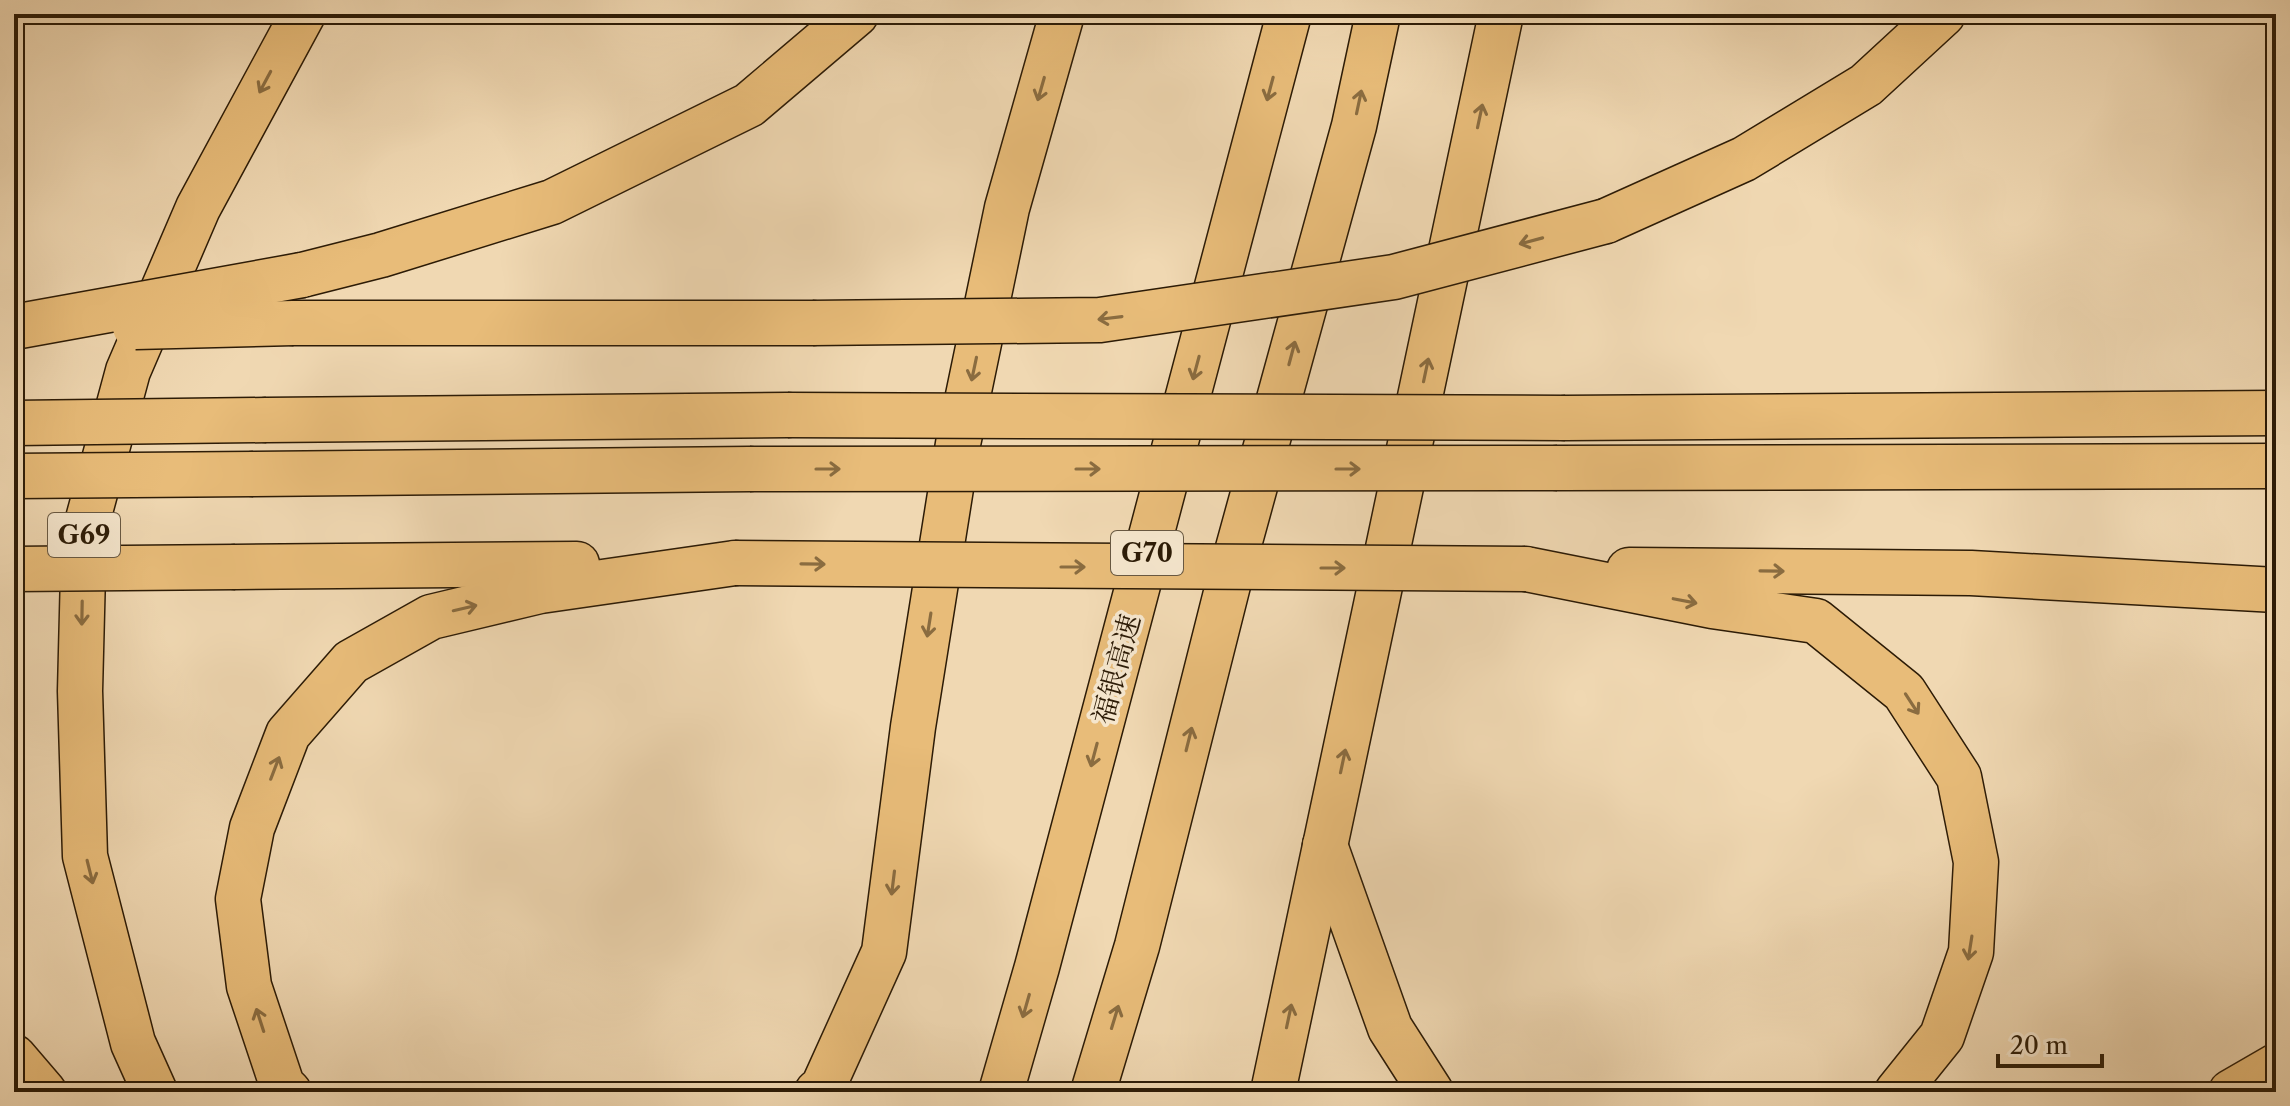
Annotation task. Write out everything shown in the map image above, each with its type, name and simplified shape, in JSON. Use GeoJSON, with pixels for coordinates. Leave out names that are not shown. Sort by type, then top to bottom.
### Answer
{"type":"FeatureCollection","features":[{"type":"Feature","properties":{"kind":"highway","name":"G69"},"geometry":{"type":"LineString","coordinates":[[155,1092],[133,1043],[85,856],[80,691],[84,534],[128,371],[198,208],[303,14]]}},
{"type":"Feature","properties":{"kind":"highway"},"geometry":{"type":"LineString","coordinates":[[14,328],[302,275],[381,255],[552,202],[749,105],[856,14]]}},
{"type":"Feature","properties":{"kind":"highway"},"geometry":{"type":"LineString","coordinates":[[817,1092],[823,1087],[884,952],[913,727],[958,444],[1007,208],[1062,14]]}},
{"type":"Feature","properties":{"kind":"highway","name":"福银高速"},"geometry":{"type":"LineString","coordinates":[[1001,1092],[1037,967],[1289,14]]}},
{"type":"Feature","properties":{"kind":"highway"},"geometry":{"type":"LineString","coordinates":[[1093,1092],[1137,946],[1229,581],[1354,126],[1378,14]]}},
{"type":"Feature","properties":{"kind":"highway"},"geometry":{"type":"LineString","coordinates":[[1273,1092],[1501,14]]}},
{"type":"Feature","properties":{"kind":"highway"},"geometry":{"type":"LineString","coordinates":[[14,328],[293,323],[1100,320],[1394,277],[1606,221],[1744,159],[1866,85],[1943,14]]}},
{"type":"Feature","properties":{"kind":"highway"},"geometry":{"type":"LineString","coordinates":[[14,423],[788,415],[1565,418],[2276,413]]}},
{"type":"Feature","properties":{"kind":"highway"},"geometry":{"type":"LineString","coordinates":[[14,476],[750,469],[2276,466]]}},
{"type":"Feature","properties":{"kind":"highway"},"geometry":{"type":"LineString","coordinates":[[289,1092],[282,1085],[249,986],[238,899],[252,828],[288,734],[351,662],[431,617],[540,591],[735,563]]}},
{"type":"Feature","properties":{"kind":"highway"},"geometry":{"type":"LineString","coordinates":[[14,569],[735,563],[1971,573],[2276,590]]}},
{"type":"Feature","properties":{"kind":"highway"},"geometry":{"type":"LineString","coordinates":[[1526,569],[1712,606],[1816,621],[1904,692],[1959,777],[1976,862],[1971,952],[1942,1036],[1897,1092]]}},
{"type":"Feature","properties":{"kind":"highway"},"geometry":{"type":"LineString","coordinates":[[1325,845],[1390,1028],[1431,1092]]}},
{"type":"Feature","properties":{"kind":"highway"},"geometry":{"type":"LineString","coordinates":[[14,1057],[44,1092]]}},
{"type":"Feature","properties":{"kind":"highway"},"geometry":{"type":"LineString","coordinates":[[2231,1092],[2276,1066]]}}]}
